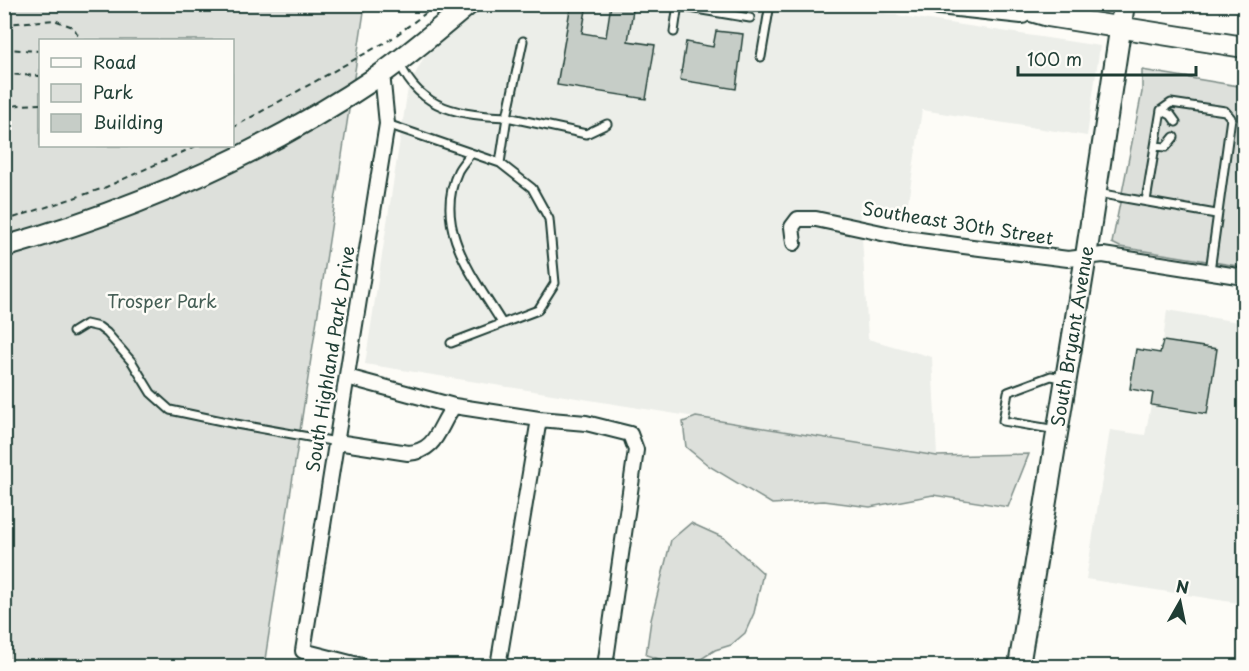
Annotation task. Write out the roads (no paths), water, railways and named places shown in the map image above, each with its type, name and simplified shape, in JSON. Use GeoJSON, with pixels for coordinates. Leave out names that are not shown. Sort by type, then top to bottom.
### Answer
{"type":"FeatureCollection","features":[{"type":"Feature","properties":{"kind":"street"},"geometry":{"type":"LineString","coordinates":[[4,247],[96,218],[192,179],[301,124],[382,73],[469,4]]}},
{"type":"Feature","properties":{"kind":"street"},"geometry":{"type":"LineString","coordinates":[[939,4],[965,9],[1048,16],[1245,47]]}},
{"type":"Feature","properties":{"kind":"street"},"geometry":{"type":"LineString","coordinates":[[1007,4],[1048,16]]}},
{"type":"Feature","properties":{"kind":"street","name":"South Bryant Avenue"},"geometry":{"type":"LineString","coordinates":[[1019,666],[1086,256],[1124,4]]}},
{"type":"Feature","properties":{"kind":"street","name":"South Highland Park Drive"},"geometry":{"type":"LineString","coordinates":[[362,666],[303,651],[387,124],[382,73]]}},
{"type":"Feature","properties":{"kind":"street","name":"Southeast 30th Street"},"geometry":{"type":"LineString","coordinates":[[794,243],[792,227],[798,219],[816,219],[904,238],[1068,259],[1103,255],[1245,277]]}},
{"type":"Feature","properties":{"kind":"street"},"geometry":{"type":"LineString","coordinates":[[347,377],[454,406],[539,419],[586,423],[614,428],[630,434],[636,450],[605,666]]}},
{"type":"Feature","properties":{"kind":"street"},"geometry":{"type":"LineString","coordinates":[[337,442],[408,453],[420,452],[434,442],[445,417],[454,406]]}},
{"type":"Feature","properties":{"kind":"street"},"geometry":{"type":"LineString","coordinates":[[498,666],[539,419]]}},
{"type":"Feature","properties":{"kind":"lane"},"geometry":{"type":"LineString","coordinates":[[762,57],[771,4]]}},
{"type":"Feature","properties":{"kind":"lane"},"geometry":{"type":"LineString","coordinates":[[674,32],[678,5],[750,18]]}},
{"type":"Feature","properties":{"kind":"lane"},"geometry":{"type":"LineString","coordinates":[[500,163],[507,117],[524,41]]}},
{"type":"Feature","properties":{"kind":"lane"},"geometry":{"type":"LineString","coordinates":[[398,60],[427,98],[448,110],[476,116],[507,117],[586,134],[607,124]]}},
{"type":"Feature","properties":{"kind":"lane"},"geometry":{"type":"LineString","coordinates":[[1146,201],[1161,110],[1171,103],[1225,111],[1231,118],[1216,214],[1210,271]]}},
{"type":"Feature","properties":{"kind":"lane"},"geometry":{"type":"LineString","coordinates":[[1161,110],[1172,116],[1176,122]]}},
{"type":"Feature","properties":{"kind":"lane"},"geometry":{"type":"LineString","coordinates":[[387,124],[500,163],[532,188],[549,219],[555,283],[538,310],[451,343]]}},
{"type":"Feature","properties":{"kind":"lane"},"geometry":{"type":"LineString","coordinates":[[1155,146],[1166,147],[1174,137]]}},
{"type":"Feature","properties":{"kind":"lane"},"geometry":{"type":"LineString","coordinates":[[471,153],[458,171],[449,205],[450,228],[463,259],[502,323]]}},
{"type":"Feature","properties":{"kind":"lane"},"geometry":{"type":"LineString","coordinates":[[1095,192],[1216,214]]}},
{"type":"Feature","properties":{"kind":"lane"},"geometry":{"type":"LineString","coordinates":[[73,332],[86,324],[99,327],[107,333],[132,362],[152,393],[170,410],[337,442]]}},
{"type":"Feature","properties":{"kind":"lane"},"geometry":{"type":"LineString","coordinates":[[1057,430],[1004,421],[1008,392],[1051,376],[1066,378]]}},
{"type":"Feature","properties":{"kind":"park label","name":"Trosper Park"},"geometry":{"type":"Point","coordinates":[162,302]}}]}
